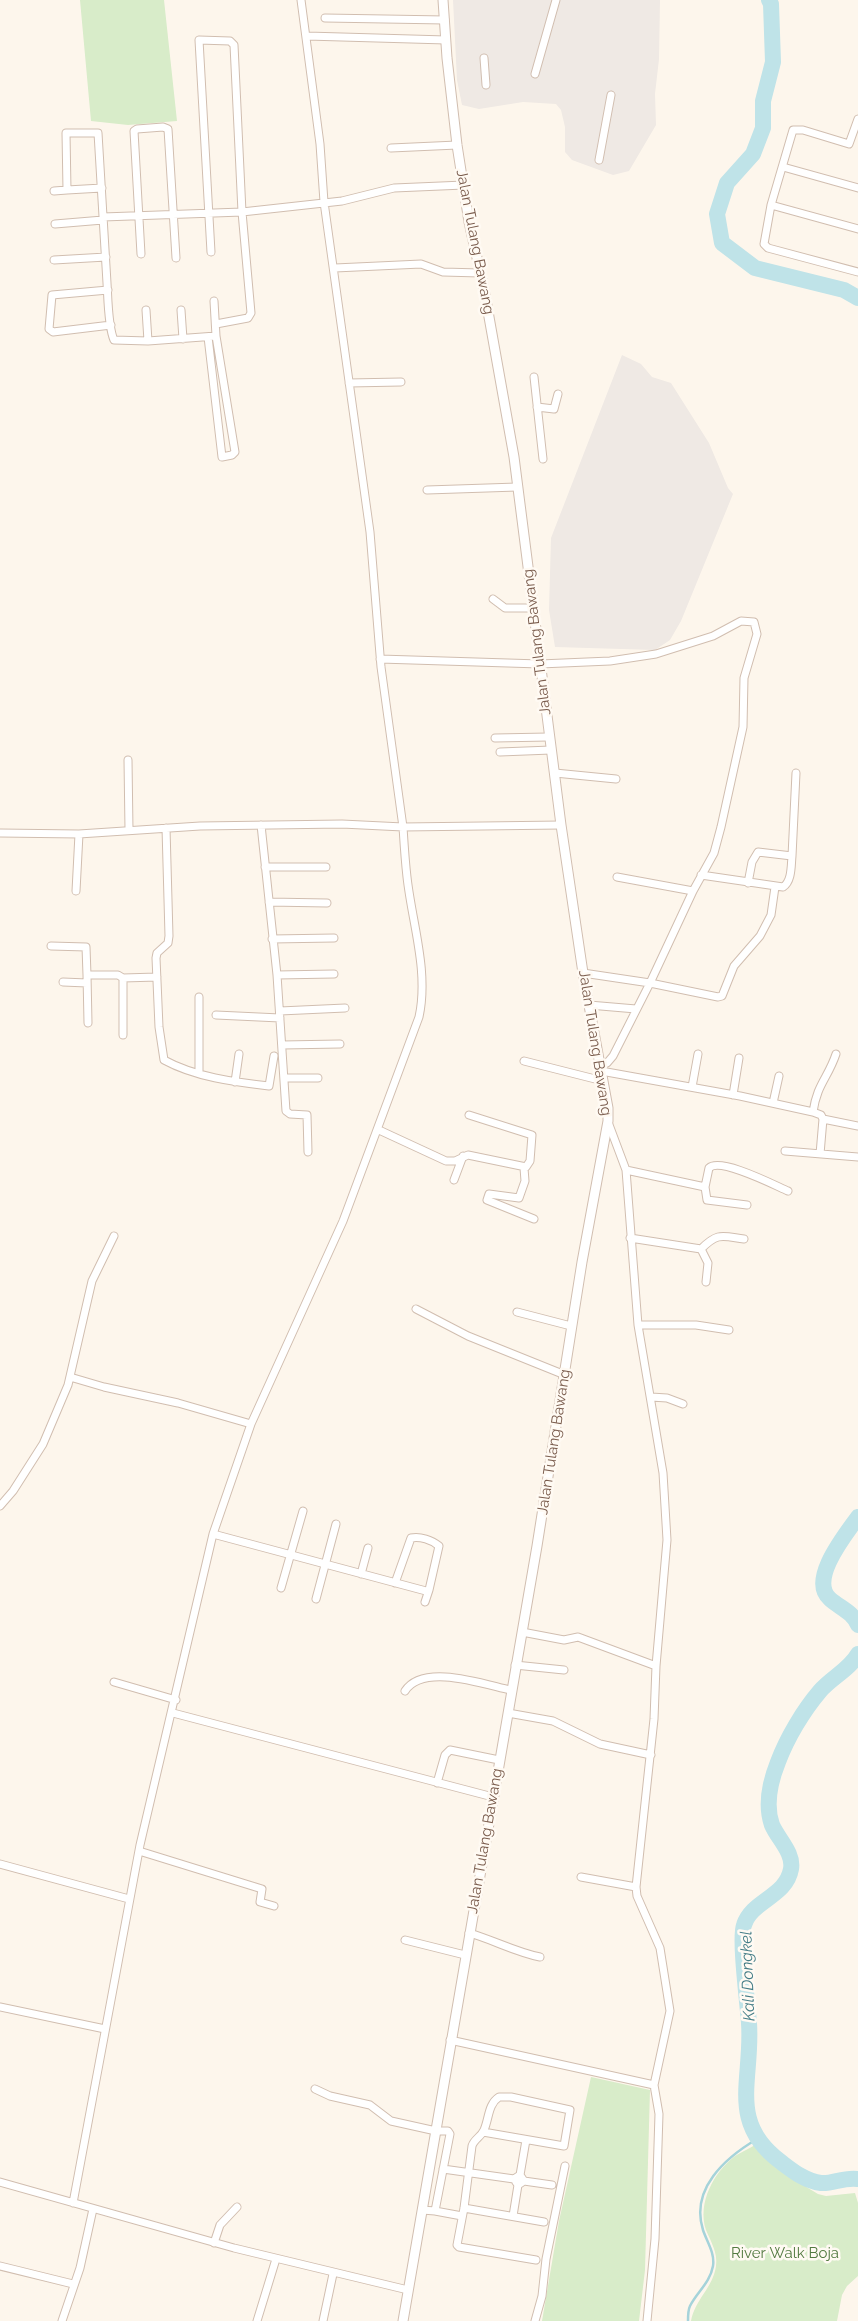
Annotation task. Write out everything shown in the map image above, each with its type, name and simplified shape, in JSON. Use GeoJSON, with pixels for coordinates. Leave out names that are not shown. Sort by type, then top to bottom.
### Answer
{"type":"FeatureCollection","features":[{"type":"Feature","properties":{"kind":"street"},"geometry":{"type":"LineString","coordinates":[[73,2203],[139,1851],[173,1713],[213,1534],[251,1424],[333,1244],[378,1130],[409,1048],[423,1000],[418,943],[407,876],[403,827],[380,659],[370,532],[335,268],[324,202],[320,144],[302,0]]}},
{"type":"Feature","properties":{"kind":"street","name":"Jalan Tulang Bawang"},"geometry":{"type":"LineString","coordinates":[[403,2321],[608,1121],[604,1081],[583,973],[555,773],[548,737],[534,608],[517,488],[457,145],[443,0]]}},
{"type":"Feature","properties":{"kind":"street"},"geometry":{"type":"LineString","coordinates":[[536,74],[556,0]]}},
{"type":"Feature","properties":{"kind":"street"},"geometry":{"type":"LineString","coordinates":[[325,18],[444,20]]}},
{"type":"Feature","properties":{"kind":"street"},"geometry":{"type":"LineString","coordinates":[[307,36],[446,40]]}},
{"type":"Feature","properties":{"kind":"street"},"geometry":{"type":"LineString","coordinates":[[211,252],[200,40],[230,41],[234,45],[242,212],[250,313],[248,318],[216,324]]}},
{"type":"Feature","properties":{"kind":"street"},"geometry":{"type":"LineString","coordinates":[[484,58],[486,85]]}},
{"type":"Feature","properties":{"kind":"street"},"geometry":{"type":"LineString","coordinates":[[599,160],[611,95]]}},
{"type":"Feature","properties":{"kind":"street"},"geometry":{"type":"LineString","coordinates":[[849,144],[858,119]]}},
{"type":"Feature","properties":{"kind":"street"},"geometry":{"type":"LineString","coordinates":[[140,254],[134,131],[163,127],[168,129],[176,258]]}},
{"type":"Feature","properties":{"kind":"street"},"geometry":{"type":"LineString","coordinates":[[857,146],[803,130],[793,130],[771,205],[764,244],[768,248],[858,272]]}},
{"type":"Feature","properties":{"kind":"street"},"geometry":{"type":"LineString","coordinates":[[67,190],[66,132],[98,133],[108,290],[114,340],[183,339],[212,336]]}},
{"type":"Feature","properties":{"kind":"street"},"geometry":{"type":"LineString","coordinates":[[391,148],[457,145]]}},
{"type":"Feature","properties":{"kind":"street"},"geometry":{"type":"LineString","coordinates":[[783,168],[858,188]]}},
{"type":"Feature","properties":{"kind":"street"},"geometry":{"type":"LineString","coordinates":[[55,224],[103,218],[242,212],[324,202],[342,202],[394,188],[464,185]]}},
{"type":"Feature","properties":{"kind":"street"},"geometry":{"type":"LineString","coordinates":[[54,191],[102,188]]}},
{"type":"Feature","properties":{"kind":"street"},"geometry":{"type":"LineString","coordinates":[[771,205],[858,230]]}},
{"type":"Feature","properties":{"kind":"street"},"geometry":{"type":"LineString","coordinates":[[54,260],[106,257]]}},
{"type":"Feature","properties":{"kind":"street"},"geometry":{"type":"LineString","coordinates":[[335,268],[421,264],[443,272],[480,273]]}},
{"type":"Feature","properties":{"kind":"street"},"geometry":{"type":"LineString","coordinates":[[108,290],[52,295],[49,329],[53,332],[111,325]]}},
{"type":"Feature","properties":{"kind":"street"},"geometry":{"type":"LineString","coordinates":[[212,336],[235,452],[222,457],[212,336],[216,324],[214,301]]}},
{"type":"Feature","properties":{"kind":"street"},"geometry":{"type":"LineString","coordinates":[[146,310],[148,340]]}},
{"type":"Feature","properties":{"kind":"street"},"geometry":{"type":"LineString","coordinates":[[182,310],[183,339]]}},
{"type":"Feature","properties":{"kind":"street"},"geometry":{"type":"LineString","coordinates":[[534,377],[543,459]]}},
{"type":"Feature","properties":{"kind":"street"},"geometry":{"type":"LineString","coordinates":[[349,383],[401,382]]}},
{"type":"Feature","properties":{"kind":"street"},"geometry":{"type":"LineString","coordinates":[[537,407],[554,409],[558,394]]}},
{"type":"Feature","properties":{"kind":"street"},"geometry":{"type":"LineString","coordinates":[[427,490],[517,488]]}},
{"type":"Feature","properties":{"kind":"street"},"geometry":{"type":"LineString","coordinates":[[493,599],[505,608],[534,608]]}},
{"type":"Feature","properties":{"kind":"street"},"geometry":{"type":"LineString","coordinates":[[380,659],[540,664],[610,661],[656,654],[713,636],[741,621],[754,622],[758,634],[744,678],[743,727],[714,853],[693,891],[610,1062],[600,1068]]}},
{"type":"Feature","properties":{"kind":"street"},"geometry":{"type":"LineString","coordinates":[[495,738],[548,737]]}},
{"type":"Feature","properties":{"kind":"street"},"geometry":{"type":"LineString","coordinates":[[500,752],[550,750]]}},
{"type":"Feature","properties":{"kind":"street"},"geometry":{"type":"LineString","coordinates":[[128,760],[129,830]]}},
{"type":"Feature","properties":{"kind":"street"},"geometry":{"type":"LineString","coordinates":[[555,773],[616,779]]}},
{"type":"Feature","properties":{"kind":"street"},"geometry":{"type":"LineString","coordinates":[[701,876],[774,888],[787,884],[792,856],[796,773]]}},
{"type":"Feature","properties":{"kind":"street"},"geometry":{"type":"LineString","coordinates":[[0,832],[78,834],[166,828],[342,824],[403,827],[484,824],[561,825]]}},
{"type":"Feature","properties":{"kind":"street"},"geometry":{"type":"LineString","coordinates":[[262,825],[264,867],[277,975],[286,1111],[290,1114],[307,1115],[308,1152]]}},
{"type":"Feature","properties":{"kind":"street"},"geometry":{"type":"LineString","coordinates":[[166,828],[169,936],[168,943],[157,954],[159,1027],[164,1060],[199,1073],[236,1082],[269,1086],[274,1056]]}},
{"type":"Feature","properties":{"kind":"street"},"geometry":{"type":"LineString","coordinates":[[76,891],[78,834]]}},
{"type":"Feature","properties":{"kind":"street"},"geometry":{"type":"LineString","coordinates":[[748,883],[752,862],[758,852],[792,856]]}},
{"type":"Feature","properties":{"kind":"street"},"geometry":{"type":"LineString","coordinates":[[264,867],[326,867]]}},
{"type":"Feature","properties":{"kind":"street"},"geometry":{"type":"LineString","coordinates":[[617,877],[693,891]]}},
{"type":"Feature","properties":{"kind":"street"},"geometry":{"type":"LineString","coordinates":[[583,973],[650,983],[718,997],[722,996],[734,966],[760,936],[771,915],[774,888]]}},
{"type":"Feature","properties":{"kind":"street"},"geometry":{"type":"LineString","coordinates":[[269,902],[327,904]]}},
{"type":"Feature","properties":{"kind":"street"},"geometry":{"type":"LineString","coordinates":[[272,939],[334,938]]}},
{"type":"Feature","properties":{"kind":"street"},"geometry":{"type":"LineString","coordinates":[[50,946],[86,947],[88,1023]]}},
{"type":"Feature","properties":{"kind":"street"},"geometry":{"type":"LineString","coordinates":[[277,975],[334,974]]}},
{"type":"Feature","properties":{"kind":"street"},"geometry":{"type":"LineString","coordinates":[[63,982],[118,975],[123,978],[157,977]]}},
{"type":"Feature","properties":{"kind":"street"},"geometry":{"type":"LineString","coordinates":[[123,978],[123,1035]]}},
{"type":"Feature","properties":{"kind":"street"},"geometry":{"type":"LineString","coordinates":[[198,997],[199,1073]]}},
{"type":"Feature","properties":{"kind":"street"},"geometry":{"type":"LineString","coordinates":[[589,1005],[636,1009]]}},
{"type":"Feature","properties":{"kind":"street"},"geometry":{"type":"LineString","coordinates":[[216,1015],[280,1014],[345,1008]]}},
{"type":"Feature","properties":{"kind":"street"},"geometry":{"type":"LineString","coordinates":[[282,1045],[340,1044]]}},
{"type":"Feature","properties":{"kind":"street"},"geometry":{"type":"LineString","coordinates":[[236,1082],[239,1054]]}},
{"type":"Feature","properties":{"kind":"street"},"geometry":{"type":"LineString","coordinates":[[692,1087],[698,1054]]}},
{"type":"Feature","properties":{"kind":"street"},"geometry":{"type":"LineString","coordinates":[[813,1112],[815,1094],[822,1081],[831,1071],[836,1054]]}},
{"type":"Feature","properties":{"kind":"street"},"geometry":{"type":"LineString","coordinates":[[733,1095],[740,1058]]}},
{"type":"Feature","properties":{"kind":"street"},"geometry":{"type":"LineString","coordinates":[[524,1061],[604,1081]]}},
{"type":"Feature","properties":{"kind":"street"},"geometry":{"type":"LineString","coordinates":[[600,1068],[773,1103],[821,1115],[823,1120],[820,1154]]}},
{"type":"Feature","properties":{"kind":"street"},"geometry":{"type":"LineString","coordinates":[[773,1103],[779,1076]]}},
{"type":"Feature","properties":{"kind":"street"},"geometry":{"type":"LineString","coordinates":[[285,1078],[318,1078]]}},
{"type":"Feature","properties":{"kind":"street"},"geometry":{"type":"LineString","coordinates":[[469,1115],[532,1135],[530,1161],[524,1168],[525,1181],[517,1211]]}},
{"type":"Feature","properties":{"kind":"street"},"geometry":{"type":"LineString","coordinates":[[823,1120],[858,1126]]}},
{"type":"Feature","properties":{"kind":"street"},"geometry":{"type":"LineString","coordinates":[[608,1121],[626,1170],[638,1325],[663,1472],[667,1540],[656,1666],[654,1719],[636,1887],[637,1896],[660,1948],[670,2011],[654,2085],[658,2114],[655,2239],[647,2321]]}},
{"type":"Feature","properties":{"kind":"street"},"geometry":{"type":"LineString","coordinates":[[378,1130],[446,1161],[468,1155],[524,1168]]}},
{"type":"Feature","properties":{"kind":"street"},"geometry":{"type":"LineString","coordinates":[[785,1151],[858,1157]]}},
{"type":"Feature","properties":{"kind":"street"},"geometry":{"type":"LineString","coordinates":[[454,1180],[463,1156]]}},
{"type":"Feature","properties":{"kind":"street"},"geometry":{"type":"LineString","coordinates":[[747,1204],[708,1200],[705,1187],[709,1168],[716,1165],[751,1174],[788,1191]]}},
{"type":"Feature","properties":{"kind":"street"},"geometry":{"type":"LineString","coordinates":[[626,1170],[705,1187]]}},
{"type":"Feature","properties":{"kind":"street"},"geometry":{"type":"LineString","coordinates":[[519,1198],[489,1194],[487,1200],[534,1219]]}},
{"type":"Feature","properties":{"kind":"street"},"geometry":{"type":"LineString","coordinates":[[0,1506],[13,1491],[43,1444],[70,1377],[92,1281],[114,1236]]}},
{"type":"Feature","properties":{"kind":"street"},"geometry":{"type":"LineString","coordinates":[[701,1249],[712,1237],[744,1239]]}},
{"type":"Feature","properties":{"kind":"street"},"geometry":{"type":"LineString","coordinates":[[630,1238],[701,1249]]}},
{"type":"Feature","properties":{"kind":"street"},"geometry":{"type":"LineString","coordinates":[[701,1249],[708,1263],[706,1282]]}},
{"type":"Feature","properties":{"kind":"street"},"geometry":{"type":"LineString","coordinates":[[416,1309],[468,1336],[565,1375]]}},
{"type":"Feature","properties":{"kind":"street"},"geometry":{"type":"LineString","coordinates":[[518,1312],[572,1326]]}},
{"type":"Feature","properties":{"kind":"street"},"geometry":{"type":"LineString","coordinates":[[638,1325],[696,1325],[728,1330]]}},
{"type":"Feature","properties":{"kind":"street"},"geometry":{"type":"LineString","coordinates":[[70,1377],[104,1388],[178,1403],[251,1424]]}},
{"type":"Feature","properties":{"kind":"street"},"geometry":{"type":"LineString","coordinates":[[651,1397],[667,1398],[683,1404]]}},
{"type":"Feature","properties":{"kind":"street"},"geometry":{"type":"LineString","coordinates":[[281,1588],[303,1511]]}},
{"type":"Feature","properties":{"kind":"street"},"geometry":{"type":"LineString","coordinates":[[316,1599],[336,1524]]}},
{"type":"Feature","properties":{"kind":"street"},"geometry":{"type":"LineString","coordinates":[[213,1534],[395,1583],[429,1590]]}},
{"type":"Feature","properties":{"kind":"street"},"geometry":{"type":"LineString","coordinates":[[395,1583],[411,1538],[417,1537],[435,1542],[440,1548],[425,1602]]}},
{"type":"Feature","properties":{"kind":"street"},"geometry":{"type":"LineString","coordinates":[[361,1574],[368,1548]]}},
{"type":"Feature","properties":{"kind":"street"},"geometry":{"type":"LineString","coordinates":[[522,1632],[564,1640],[578,1637],[656,1666]]}},
{"type":"Feature","properties":{"kind":"street"},"geometry":{"type":"LineString","coordinates":[[515,1665],[564,1670]]}},
{"type":"Feature","properties":{"kind":"street"},"geometry":{"type":"LineString","coordinates":[[405,1691],[409,1685],[422,1678],[437,1676],[510,1690]]}},
{"type":"Feature","properties":{"kind":"street"},"geometry":{"type":"LineString","coordinates":[[114,1682],[176,1700]]}},
{"type":"Feature","properties":{"kind":"street"},"geometry":{"type":"LineString","coordinates":[[173,1713],[493,1797]]}},
{"type":"Feature","properties":{"kind":"street"},"geometry":{"type":"LineString","coordinates":[[508,1713],[553,1721],[600,1744],[650,1755]]}},
{"type":"Feature","properties":{"kind":"street"},"geometry":{"type":"LineString","coordinates":[[437,1783],[445,1754],[450,1750],[499,1760]]}},
{"type":"Feature","properties":{"kind":"street"},"geometry":{"type":"LineString","coordinates":[[139,1851],[262,1889],[260,1902],[274,1906]]}},
{"type":"Feature","properties":{"kind":"street"},"geometry":{"type":"LineString","coordinates":[[0,1864],[129,1899]]}},
{"type":"Feature","properties":{"kind":"street"},"geometry":{"type":"LineString","coordinates":[[581,1877],[636,1887]]}},
{"type":"Feature","properties":{"kind":"street"},"geometry":{"type":"LineString","coordinates":[[469,1933],[489,1938],[523,1953],[540,1957]]}},
{"type":"Feature","properties":{"kind":"street"},"geometry":{"type":"LineString","coordinates":[[405,1940],[465,1955]]}},
{"type":"Feature","properties":{"kind":"street"},"geometry":{"type":"LineString","coordinates":[[0,2007],[105,2029]]}},
{"type":"Feature","properties":{"kind":"street"},"geometry":{"type":"LineString","coordinates":[[450,2040],[654,2085]]}},
{"type":"Feature","properties":{"kind":"street"},"geometry":{"type":"LineString","coordinates":[[315,2089],[330,2096],[370,2105],[391,2121],[436,2131],[446,2130],[450,2134],[435,2211]]}},
{"type":"Feature","properties":{"kind":"street"},"geometry":{"type":"LineString","coordinates":[[483,2132],[564,2146],[570,2110],[501,2096],[493,2102],[483,2132],[474,2142],[463,2212],[456,2242],[459,2247],[536,2260]]}},
{"type":"Feature","properties":{"kind":"street"},"geometry":{"type":"LineString","coordinates":[[513,2216],[526,2140]]}},
{"type":"Feature","properties":{"kind":"street"},"geometry":{"type":"LineString","coordinates":[[535,2321],[542,2296],[546,2259],[565,2166]]}},
{"type":"Feature","properties":{"kind":"street"},"geometry":{"type":"LineString","coordinates":[[443,2169],[462,2174],[468,2172],[552,2185]]}},
{"type":"Feature","properties":{"kind":"street"},"geometry":{"type":"LineString","coordinates":[[0,2182],[214,2243],[333,2274],[408,2290]]}},
{"type":"Feature","properties":{"kind":"street"},"geometry":{"type":"LineString","coordinates":[[214,2243],[220,2224],[237,2207]]}},
{"type":"Feature","properties":{"kind":"street"},"geometry":{"type":"LineString","coordinates":[[62,2321],[80,2268],[93,2209]]}},
{"type":"Feature","properties":{"kind":"street"},"geometry":{"type":"LineString","coordinates":[[422,2210],[513,2216],[544,2222]]}},
{"type":"Feature","properties":{"kind":"street"},"geometry":{"type":"LineString","coordinates":[[258,2321],[276,2259]]}},
{"type":"Feature","properties":{"kind":"street"},"geometry":{"type":"LineString","coordinates":[[0,2266],[73,2284]]}},
{"type":"Feature","properties":{"kind":"street"},"geometry":{"type":"LineString","coordinates":[[323,2321],[333,2274]]}},
{"type":"Feature","properties":{"kind":"shaded area"},"geometry":{"type":"Polygon","coordinates":[[[453,0],[660,0],[659,59],[655,94],[656,125],[629,171],[613,175],[572,160],[565,152],[565,127],[561,110],[556,104],[523,102],[479,109],[462,105],[457,80],[453,0]]]}},
{"type":"Feature","properties":{"kind":"shaded area"},"geometry":{"type":"Polygon","coordinates":[[[622,355],[641,364],[652,377],[671,383],[709,443],[728,488],[733,494],[681,621],[670,640],[655,650],[555,647],[549,610],[551,538],[622,355]]]}},
{"type":"Feature","properties":{"kind":"green space"},"geometry":{"type":"Polygon","coordinates":[[[80,0],[164,0],[177,121],[128,125],[91,121],[80,0]]]}},
{"type":"Feature","properties":{"kind":"green space"},"geometry":{"type":"Polygon","coordinates":[[[591,2077],[650,2090],[645,2270],[639,2321],[542,2321],[559,2221],[591,2077]]]}},
{"type":"Feature","properties":{"kind":"green space","name":"River Walk Boja"},"geometry":{"type":"Polygon","coordinates":[[[755,2145],[783,2173],[818,2194],[826,2196],[855,2193],[858,2203],[858,2276],[847,2286],[842,2295],[837,2321],[691,2321],[696,2306],[711,2281],[716,2266],[715,2252],[704,2220],[704,2209],[709,2189],[714,2179],[727,2163],[735,2156],[755,2145]]]}},
{"type":"Feature","properties":{"kind":"waterway","name":"Kali Dongkel"},"geometry":{"type":"LineString","coordinates":[[769,0],[771,4],[773,62],[763,101],[763,128],[753,154],[727,183],[717,214],[722,243],[755,268],[844,290],[858,298]]}},
{"type":"Feature","properties":{"kind":"waterway","name":"Kali Dongkel"},"geometry":{"type":"LineString","coordinates":[[858,1517],[831,1557],[823,1581],[824,1591],[830,1599],[850,1613],[858,1625]]}},
{"type":"Feature","properties":{"kind":"waterway","name":"Kali Dongkel"},"geometry":{"type":"LineString","coordinates":[[858,1654],[850,1664],[824,1686],[814,1699],[791,1734],[778,1762],[771,1785],[769,1810],[772,1825],[790,1857],[791,1869],[783,1886],[748,1917],[743,1932],[744,1972],[749,2023],[746,2099],[748,2115],[754,2131],[764,2147],[804,2178],[821,2183],[858,2179]]}},
{"type":"Feature","properties":{"kind":"waterway"},"geometry":{"type":"LineString","coordinates":[[688,2321],[690,2306],[709,2277],[713,2266],[712,2252],[703,2230],[700,2215],[701,2201],[706,2188],[722,2165],[757,2139]]}}]}
